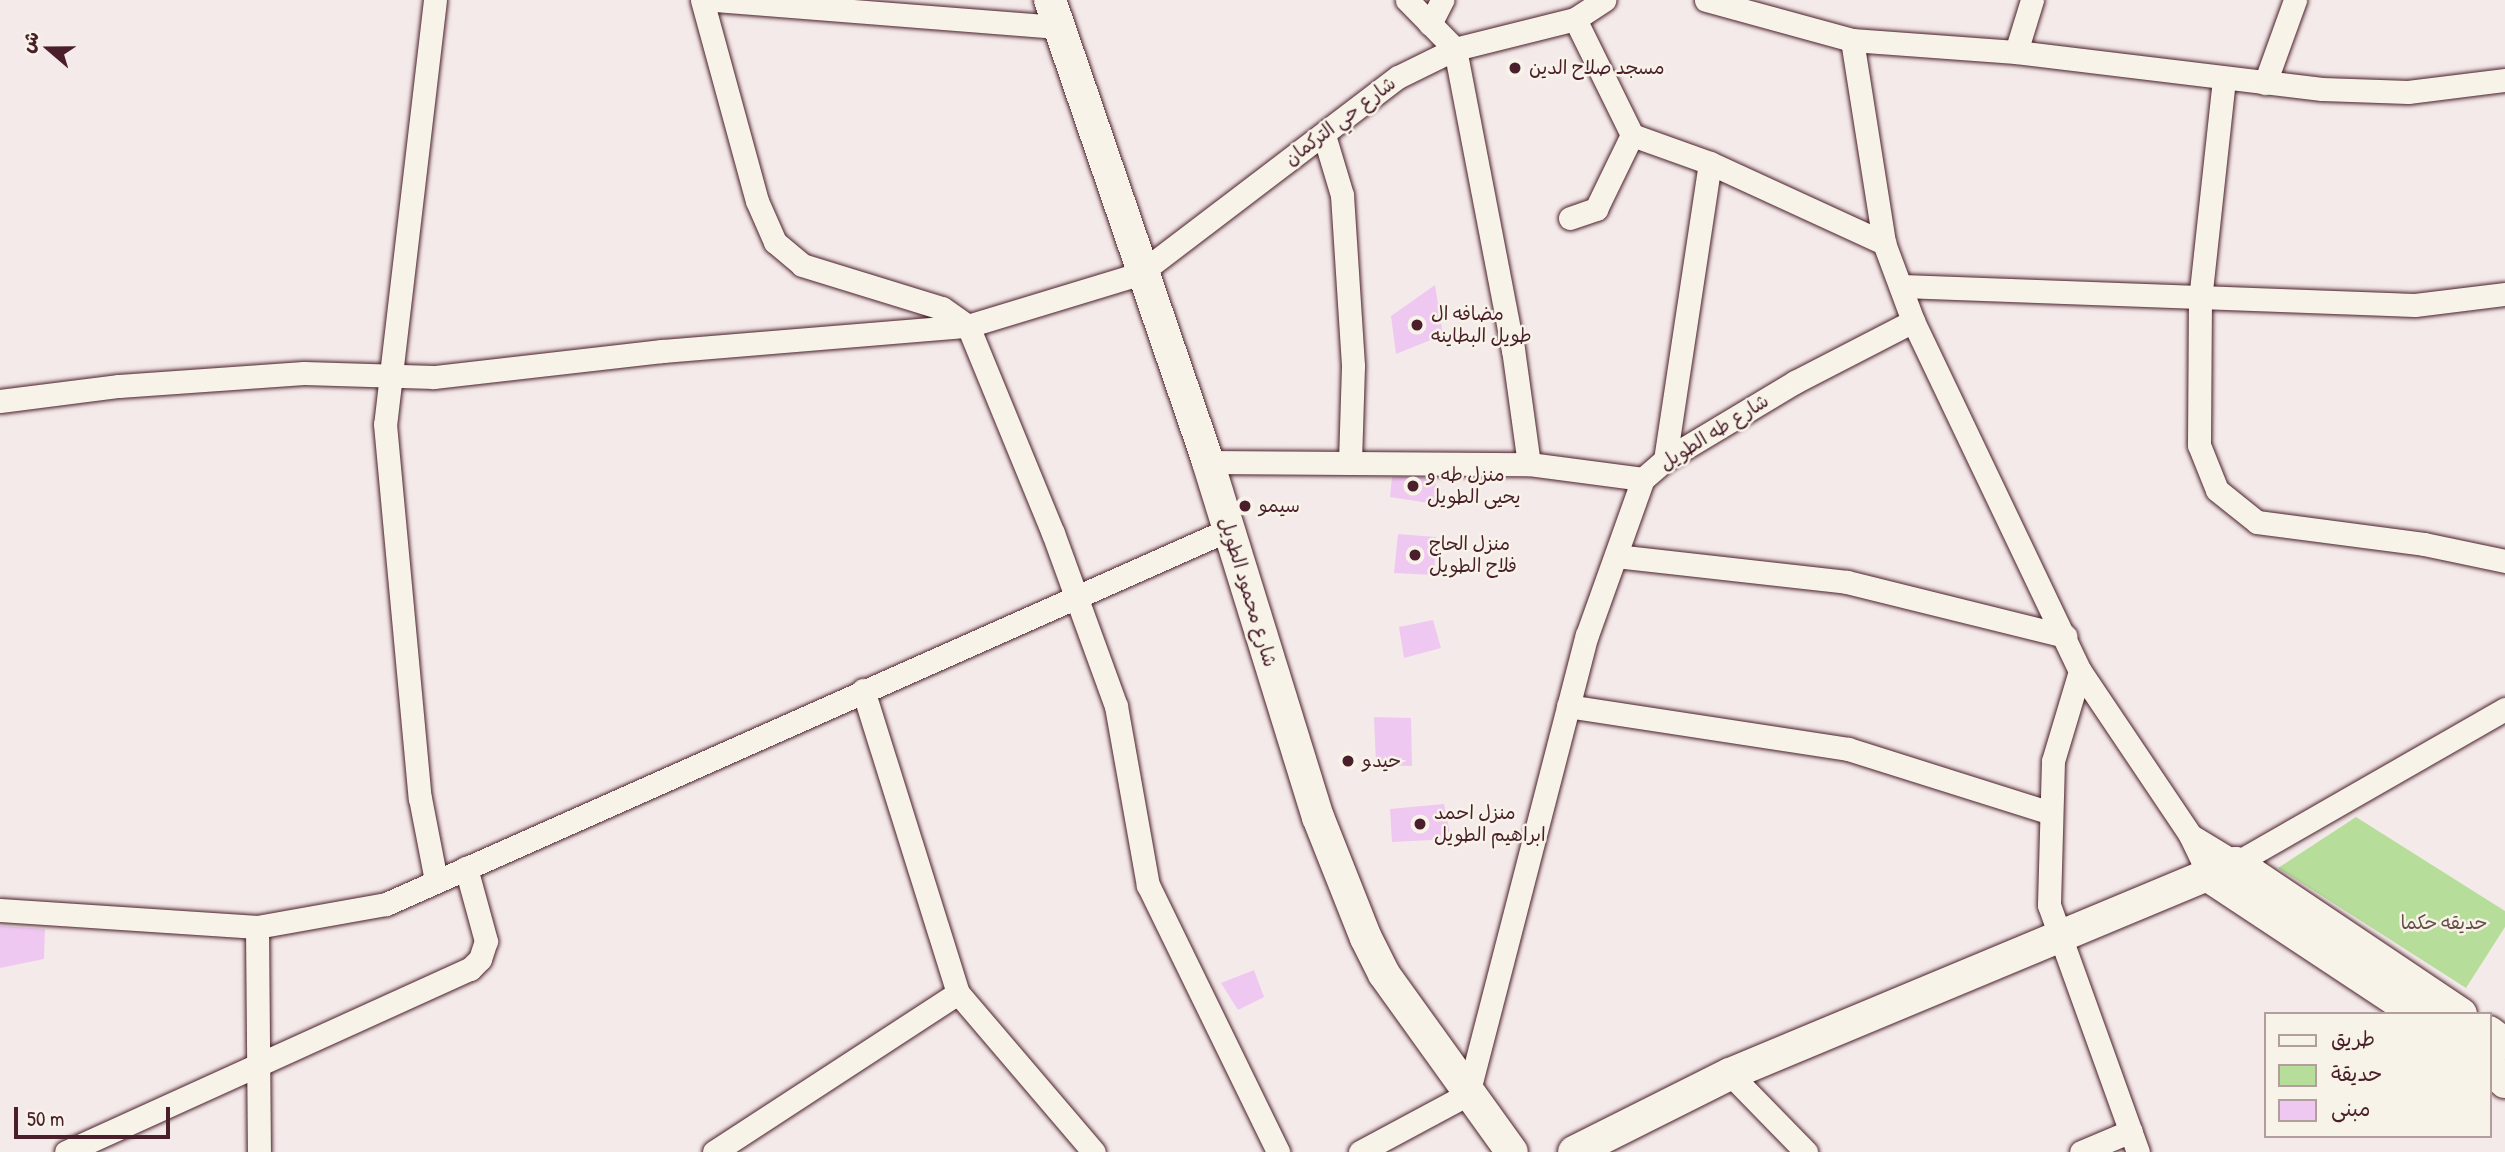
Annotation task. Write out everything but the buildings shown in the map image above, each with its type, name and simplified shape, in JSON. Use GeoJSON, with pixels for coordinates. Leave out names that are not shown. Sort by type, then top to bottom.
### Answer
{"type":"FeatureCollection","features":[{"type":"Feature","properties":{"kind":"street"},"geometry":{"type":"LineString","coordinates":[[435,0],[390,377],[385,457],[420,798],[436,880]]}},
{"type":"Feature","properties":{"kind":"street"},"geometry":{"type":"LineString","coordinates":[[702,0],[757,201],[775,242],[802,265],[942,308],[968,326],[1076,596],[1116,706],[1148,885],[1279,1152]]}},
{"type":"Feature","properties":{"kind":"street"},"geometry":{"type":"LineString","coordinates":[[714,0],[1055,13]]}},
{"type":"Feature","properties":{"kind":"street"},"geometry":{"type":"LineString","coordinates":[[1407,0],[1455,49],[1513,349],[1529,464]]}},
{"type":"Feature","properties":{"kind":"street"},"geometry":{"type":"LineString","coordinates":[[1430,24],[1442,0]]}},
{"type":"Feature","properties":{"kind":"street","name":"شارع حي التركمان"},"geometry":{"type":"LineString","coordinates":[[1139,274],[1398,77],[1455,49],[1575,19],[1604,0]]}},
{"type":"Feature","properties":{"kind":"street"},"geometry":{"type":"LineString","coordinates":[[1706,0],[1852,40],[2016,52],[2224,79],[2408,92],[2505,80]]}},
{"type":"Feature","properties":{"kind":"street"},"geometry":{"type":"LineString","coordinates":[[2016,52],[2032,0]]}},
{"type":"Feature","properties":{"kind":"street"},"geometry":{"type":"LineString","coordinates":[[2265,83],[2295,0]]}},
{"type":"Feature","properties":{"kind":"street","name":"شارع محمود الطويل"},"geometry":{"type":"LineString","coordinates":[[1055,13],[1139,274],[1230,529],[1318,817],[1366,939],[1502,1147]]}},
{"type":"Feature","properties":{"kind":"street"},"geometry":{"type":"LineString","coordinates":[[1575,19],[1632,135],[1710,163],[1884,243]]}},
{"type":"Feature","properties":{"kind":"street"},"geometry":{"type":"LineString","coordinates":[[1852,40],[1884,243],[1913,321],[2080,671],[2190,835],[2223,870],[2414,1012]]}},
{"type":"Feature","properties":{"kind":"street"},"geometry":{"type":"LineString","coordinates":[[2224,79],[2200,299],[2199,444],[2217,490],[2233,508],[2256,522],[2424,544],[2505,561]]}},
{"type":"Feature","properties":{"kind":"street"},"geometry":{"type":"LineString","coordinates":[[1324,135],[1342,195],[1353,366],[1350,460]]}},
{"type":"Feature","properties":{"kind":"street"},"geometry":{"type":"LineString","coordinates":[[1570,218],[1595,209],[1632,135]]}},
{"type":"Feature","properties":{"kind":"street"},"geometry":{"type":"LineString","coordinates":[[1665,460],[1710,163]]}},
{"type":"Feature","properties":{"kind":"street"},"geometry":{"type":"LineString","coordinates":[[0,401],[119,386],[304,373],[390,377],[968,326],[1139,274]]}},
{"type":"Feature","properties":{"kind":"street"},"geometry":{"type":"LineString","coordinates":[[1902,286],[2200,299],[2415,304],[2505,294]]}},
{"type":"Feature","properties":{"kind":"street","name":"شارع طه الطويل"},"geometry":{"type":"LineString","coordinates":[[1208,462],[1350,460],[1529,464],[1643,479],[1665,460],[1795,382],[1913,321]]}},
{"type":"Feature","properties":{"kind":"street"},"geometry":{"type":"LineString","coordinates":[[1360,1152],[1468,1094],[1568,706],[1643,479]]}},
{"type":"Feature","properties":{"kind":"street"},"geometry":{"type":"LineString","coordinates":[[0,910],[257,927],[386,904],[1230,529]]}},
{"type":"Feature","properties":{"kind":"street"},"geometry":{"type":"LineString","coordinates":[[1616,556],[1847,583],[2065,636]]}},
{"type":"Feature","properties":{"kind":"street"},"geometry":{"type":"LineString","coordinates":[[2080,671],[2059,733],[2048,812],[2049,905],[2064,936],[2134,1142],[2081,1152]]}},
{"type":"Feature","properties":{"kind":"street"},"geometry":{"type":"LineString","coordinates":[[863,690],[957,993],[1094,1152]]}},
{"type":"Feature","properties":{"kind":"street"},"geometry":{"type":"LineString","coordinates":[[1568,706],[1848,749],[2048,812]]}},
{"type":"Feature","properties":{"kind":"street"},"geometry":{"type":"LineString","coordinates":[[1574,1152],[1730,1074],[2223,870],[2505,709]]}},
{"type":"Feature","properties":{"kind":"street"},"geometry":{"type":"LineString","coordinates":[[66,1152],[254,1064],[453,978],[481,959],[484,929],[466,868]]}},
{"type":"Feature","properties":{"kind":"street"},"geometry":{"type":"LineString","coordinates":[[2223,870],[2458,1012]]}},
{"type":"Feature","properties":{"kind":"street"},"geometry":{"type":"LineString","coordinates":[[257,927],[254,1064],[259,1152]]}},
{"type":"Feature","properties":{"kind":"street"},"geometry":{"type":"LineString","coordinates":[[714,1152],[957,993]]}},
{"type":"Feature","properties":{"kind":"street"},"geometry":{"type":"LineString","coordinates":[[2491,1069],[2505,1082]]}},
{"type":"Feature","properties":{"kind":"street"},"geometry":{"type":"LineString","coordinates":[[1730,1074],[1806,1152]]}},
{"type":"Feature","properties":{"kind":"green space","name":"حديقه حكما"},"geometry":{"type":"Polygon","coordinates":[[[2356,817],[2505,911],[2505,927],[2466,988],[2278,868],[2356,817]]]}},
{"type":"Feature","properties":{"kind":"place","name":"مسجد صلاح الدين"},"geometry":{"type":"Point","coordinates":[1515,68]}},
{"type":"Feature","properties":{"kind":"place","name":"مضافه ال طويل البطاينه"},"geometry":{"type":"Point","coordinates":[1417,325]}},
{"type":"Feature","properties":{"kind":"place","name":"منزل طه و يحيى الطويل"},"geometry":{"type":"Point","coordinates":[1413,486]}},
{"type":"Feature","properties":{"kind":"place","name":"سيمو"},"geometry":{"type":"Point","coordinates":[1245,506]}},
{"type":"Feature","properties":{"kind":"place","name":"منزل الحاج فلاح الطويل"},"geometry":{"type":"Point","coordinates":[1415,555]}},
{"type":"Feature","properties":{"kind":"place","name":"حيدو"},"geometry":{"type":"Point","coordinates":[1348,761]}},
{"type":"Feature","properties":{"kind":"place","name":"منزل احمد ابراهيم الطويل"},"geometry":{"type":"Point","coordinates":[1420,824]}}]}
